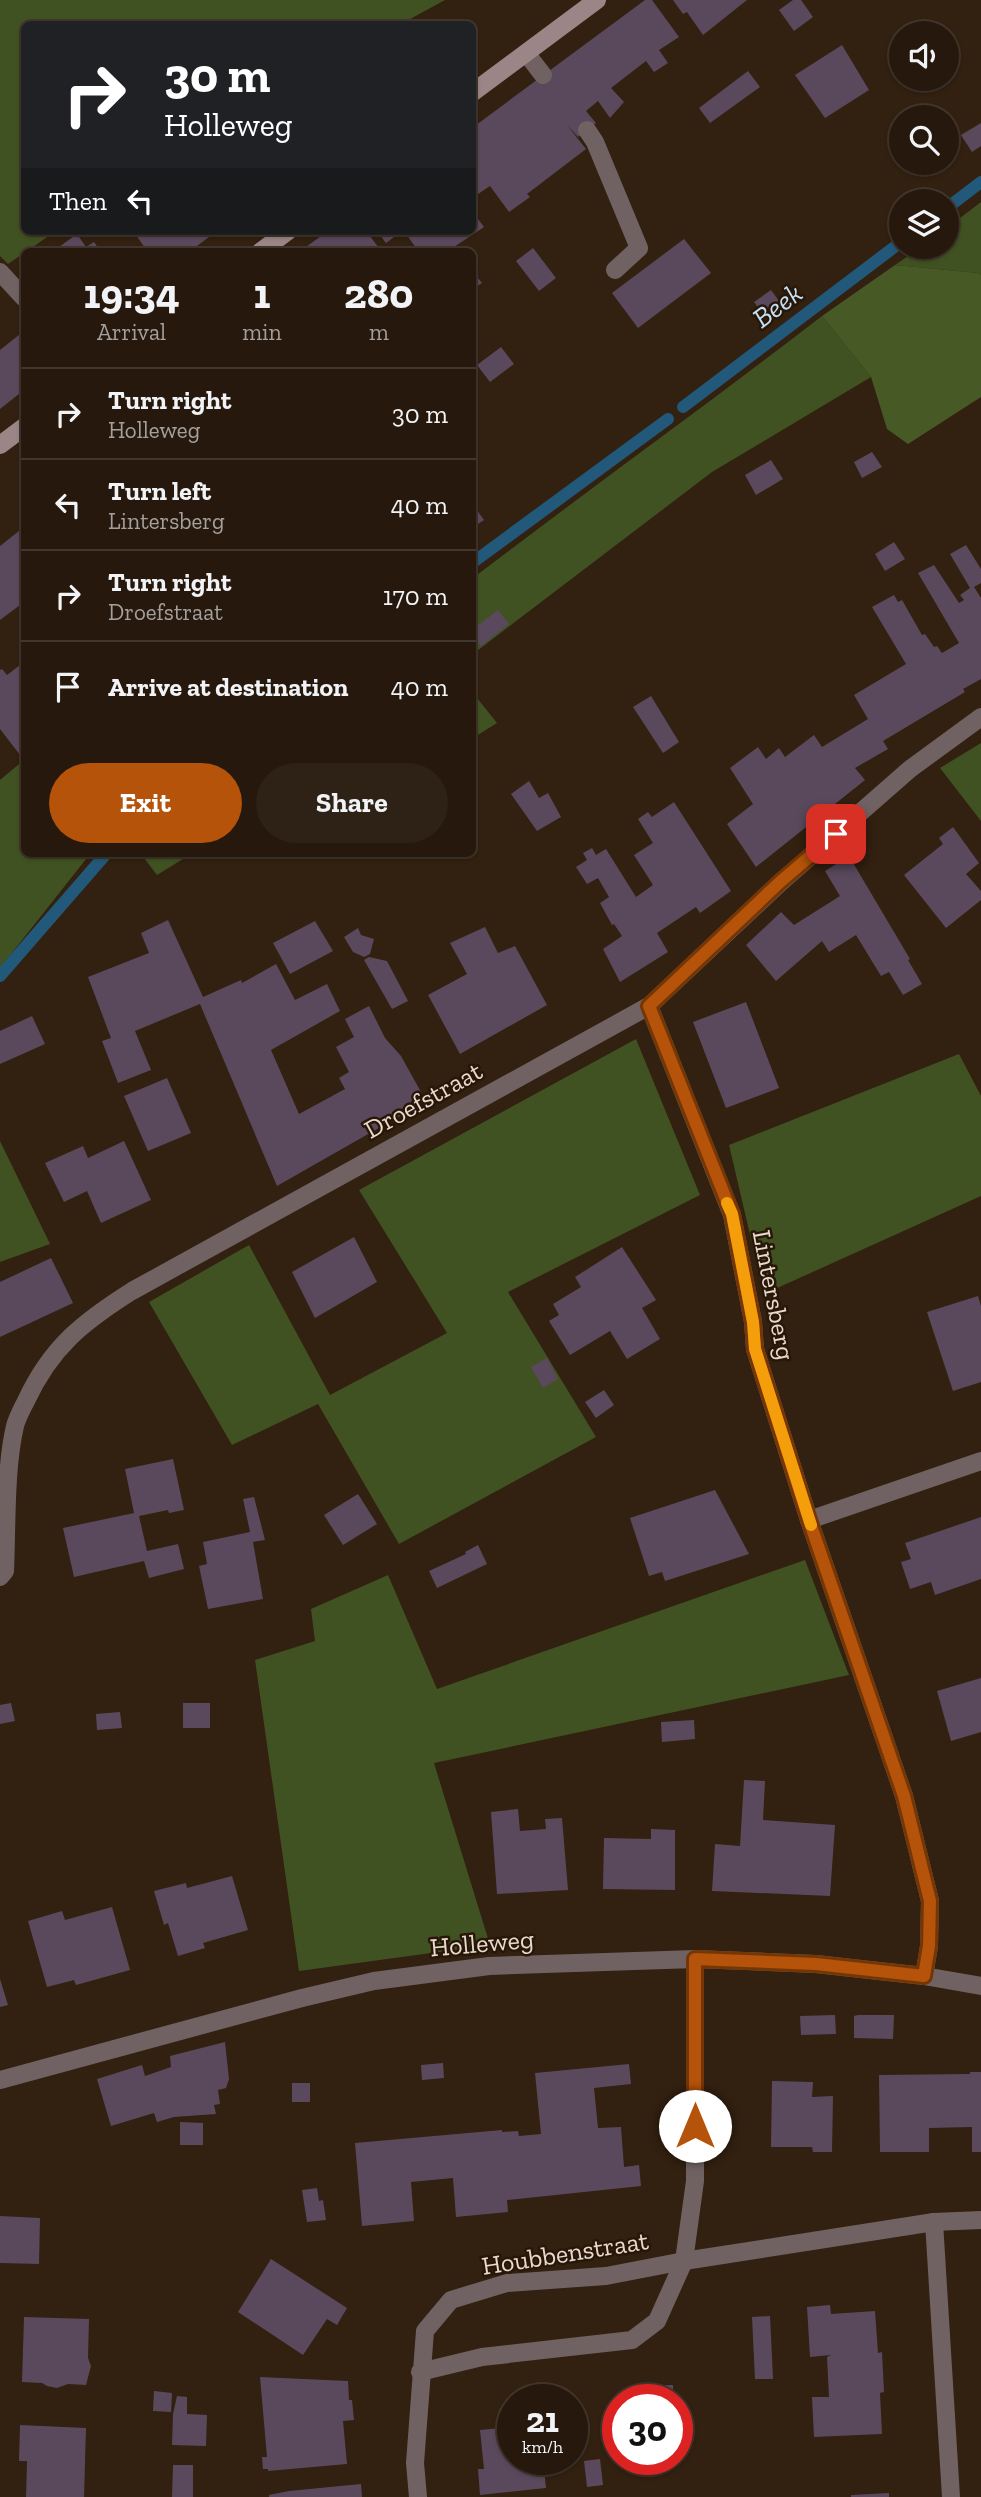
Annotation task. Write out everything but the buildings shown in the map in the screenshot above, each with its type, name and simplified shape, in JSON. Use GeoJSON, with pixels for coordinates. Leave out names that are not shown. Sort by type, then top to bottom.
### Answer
{"type":"FeatureCollection","features":[{"type":"Feature","properties":{"kind":"street"},"geometry":{"type":"LineString","coordinates":[[476,90],[597,0]]}},
{"type":"Feature","properties":{"kind":"street"},"geometry":{"type":"LineString","coordinates":[[526,53],[543,75]]}},
{"type":"Feature","properties":{"kind":"street"},"geometry":{"type":"LineString","coordinates":[[587,130],[639,248],[615,270]]}},
{"type":"Feature","properties":{"kind":"street"},"geometry":{"type":"LineString","coordinates":[[265,248],[283,235]]}},
{"type":"Feature","properties":{"kind":"street"},"geometry":{"type":"LineString","coordinates":[[0,272],[21,295]]}},
{"type":"Feature","properties":{"kind":"street"},"geometry":{"type":"LineString","coordinates":[[0,445],[21,429]]}},
{"type":"Feature","properties":{"kind":"street","name":"Droefstraat"},"geometry":{"type":"LineString","coordinates":[[0,1577],[5,1571],[15,1425],[35,1381],[56,1350],[72,1335],[98,1313],[132,1291],[649,1006],[780,882],[910,769],[981,717]]}},
{"type":"Feature","properties":{"kind":"street","name":"Lintersberg"},"geometry":{"type":"LineString","coordinates":[[649,1006],[732,1214],[753,1322],[755,1349],[809,1520],[904,1796],[930,1901],[929,1946],[924,1976]]}},
{"type":"Feature","properties":{"kind":"street"},"geometry":{"type":"LineString","coordinates":[[809,1520],[981,1461]]}},
{"type":"Feature","properties":{"kind":"street","name":"Holleweg"},"geometry":{"type":"LineString","coordinates":[[0,2080],[302,1997],[374,1981],[489,1965],[695,1959],[816,1964],[924,1976],[981,1986]]}},
{"type":"Feature","properties":{"kind":"street","name":"Houbbenstraat"},"geometry":{"type":"LineString","coordinates":[[420,2372],[482,2357],[632,2340],[657,2321],[684,2261],[695,2181],[695,1959]]}},
{"type":"Feature","properties":{"kind":"street","name":"Houbbenstraat"},"geometry":{"type":"LineString","coordinates":[[418,2497],[415,2463],[425,2331],[451,2300],[507,2283],[606,2276],[684,2261],[934,2222],[981,2220]]}},
{"type":"Feature","properties":{"kind":"street"},"geometry":{"type":"LineString","coordinates":[[934,2222],[951,2497]]}},
{"type":"Feature","properties":{"kind":"green space"},"geometry":{"type":"Polygon","coordinates":[[[0,0],[445,0],[406,21],[21,21],[21,235],[50,235],[31,248],[21,248],[21,255],[8,264],[0,256],[0,0]]]}},
{"type":"Feature","properties":{"kind":"green space"},"geometry":{"type":"Polygon","coordinates":[[[981,202],[981,275],[895,265],[904,259],[959,259],[959,219],[981,202]]]}},
{"type":"Feature","properties":{"kind":"green space"},"geometry":{"type":"Polygon","coordinates":[[[895,265],[981,275],[981,397],[908,444],[887,429],[871,377],[822,316],[895,265]]]}},
{"type":"Feature","properties":{"kind":"green space"},"geometry":{"type":"Polygon","coordinates":[[[822,316],[871,377],[712,472],[476,652],[476,576],[822,316]]]}},
{"type":"Feature","properties":{"kind":"green space"},"geometry":{"type":"Polygon","coordinates":[[[476,697],[497,723],[476,736],[476,697]]]}},
{"type":"Feature","properties":{"kind":"green space"},"geometry":{"type":"Polygon","coordinates":[[[981,743],[981,821],[940,768],[981,743]]]}},
{"type":"Feature","properties":{"kind":"green space"},"geometry":{"type":"Polygon","coordinates":[[[21,762],[21,857],[88,857],[0,968],[0,780],[21,762]]]}},
{"type":"Feature","properties":{"kind":"green space"},"geometry":{"type":"Polygon","coordinates":[[[143,857],[186,857],[157,875],[143,857]]]}},
{"type":"Feature","properties":{"kind":"green space"},"geometry":{"type":"Polygon","coordinates":[[[636,1039],[700,1195],[508,1292],[596,1437],[399,1544],[318,1404],[232,1445],[149,1302],[249,1245],[330,1395],[447,1333],[359,1190],[636,1039]]]}},
{"type":"Feature","properties":{"kind":"green space"},"geometry":{"type":"Polygon","coordinates":[[[959,1054],[981,1096],[981,1196],[764,1294],[729,1145],[959,1054]]]}},
{"type":"Feature","properties":{"kind":"green space"},"geometry":{"type":"Polygon","coordinates":[[[0,1141],[50,1244],[0,1262],[0,1141]]]}},
{"type":"Feature","properties":{"kind":"green space"},"geometry":{"type":"Polygon","coordinates":[[[805,1560],[849,1675],[434,1763],[490,1945],[299,1971],[255,1660],[315,1641],[311,1609],[388,1575],[437,1689],[805,1560]]]}},
{"type":"Feature","properties":{"kind":"waterway","name":"Beek"},"geometry":{"type":"LineString","coordinates":[[959,199],[981,182]]}},
{"type":"Feature","properties":{"kind":"waterway","name":"Beek"},"geometry":{"type":"LineString","coordinates":[[683,407],[889,251]]}},
{"type":"Feature","properties":{"kind":"waterway","name":"Beek"},"geometry":{"type":"LineString","coordinates":[[476,560],[668,419]]}},
{"type":"Feature","properties":{"kind":"waterway","name":"Beek"},"geometry":{"type":"LineString","coordinates":[[0,976],[103,857]]}},
{"type":"Feature","properties":{"kind":"slow traffic"},"geometry":{"type":"LineString","coordinates":[[727,1203],[732,1214],[753,1322],[755,1349],[811,1525]]}},
{"type":"Feature","properties":{"kind":"route"},"geometry":{"type":"LineString","coordinates":[[695,2126],[695,1959],[816,1964],[924,1976],[929,1946],[930,1901],[904,1796],[809,1520],[755,1349],[753,1322],[732,1214],[649,1006],[780,882],[836,834]]}}]}
